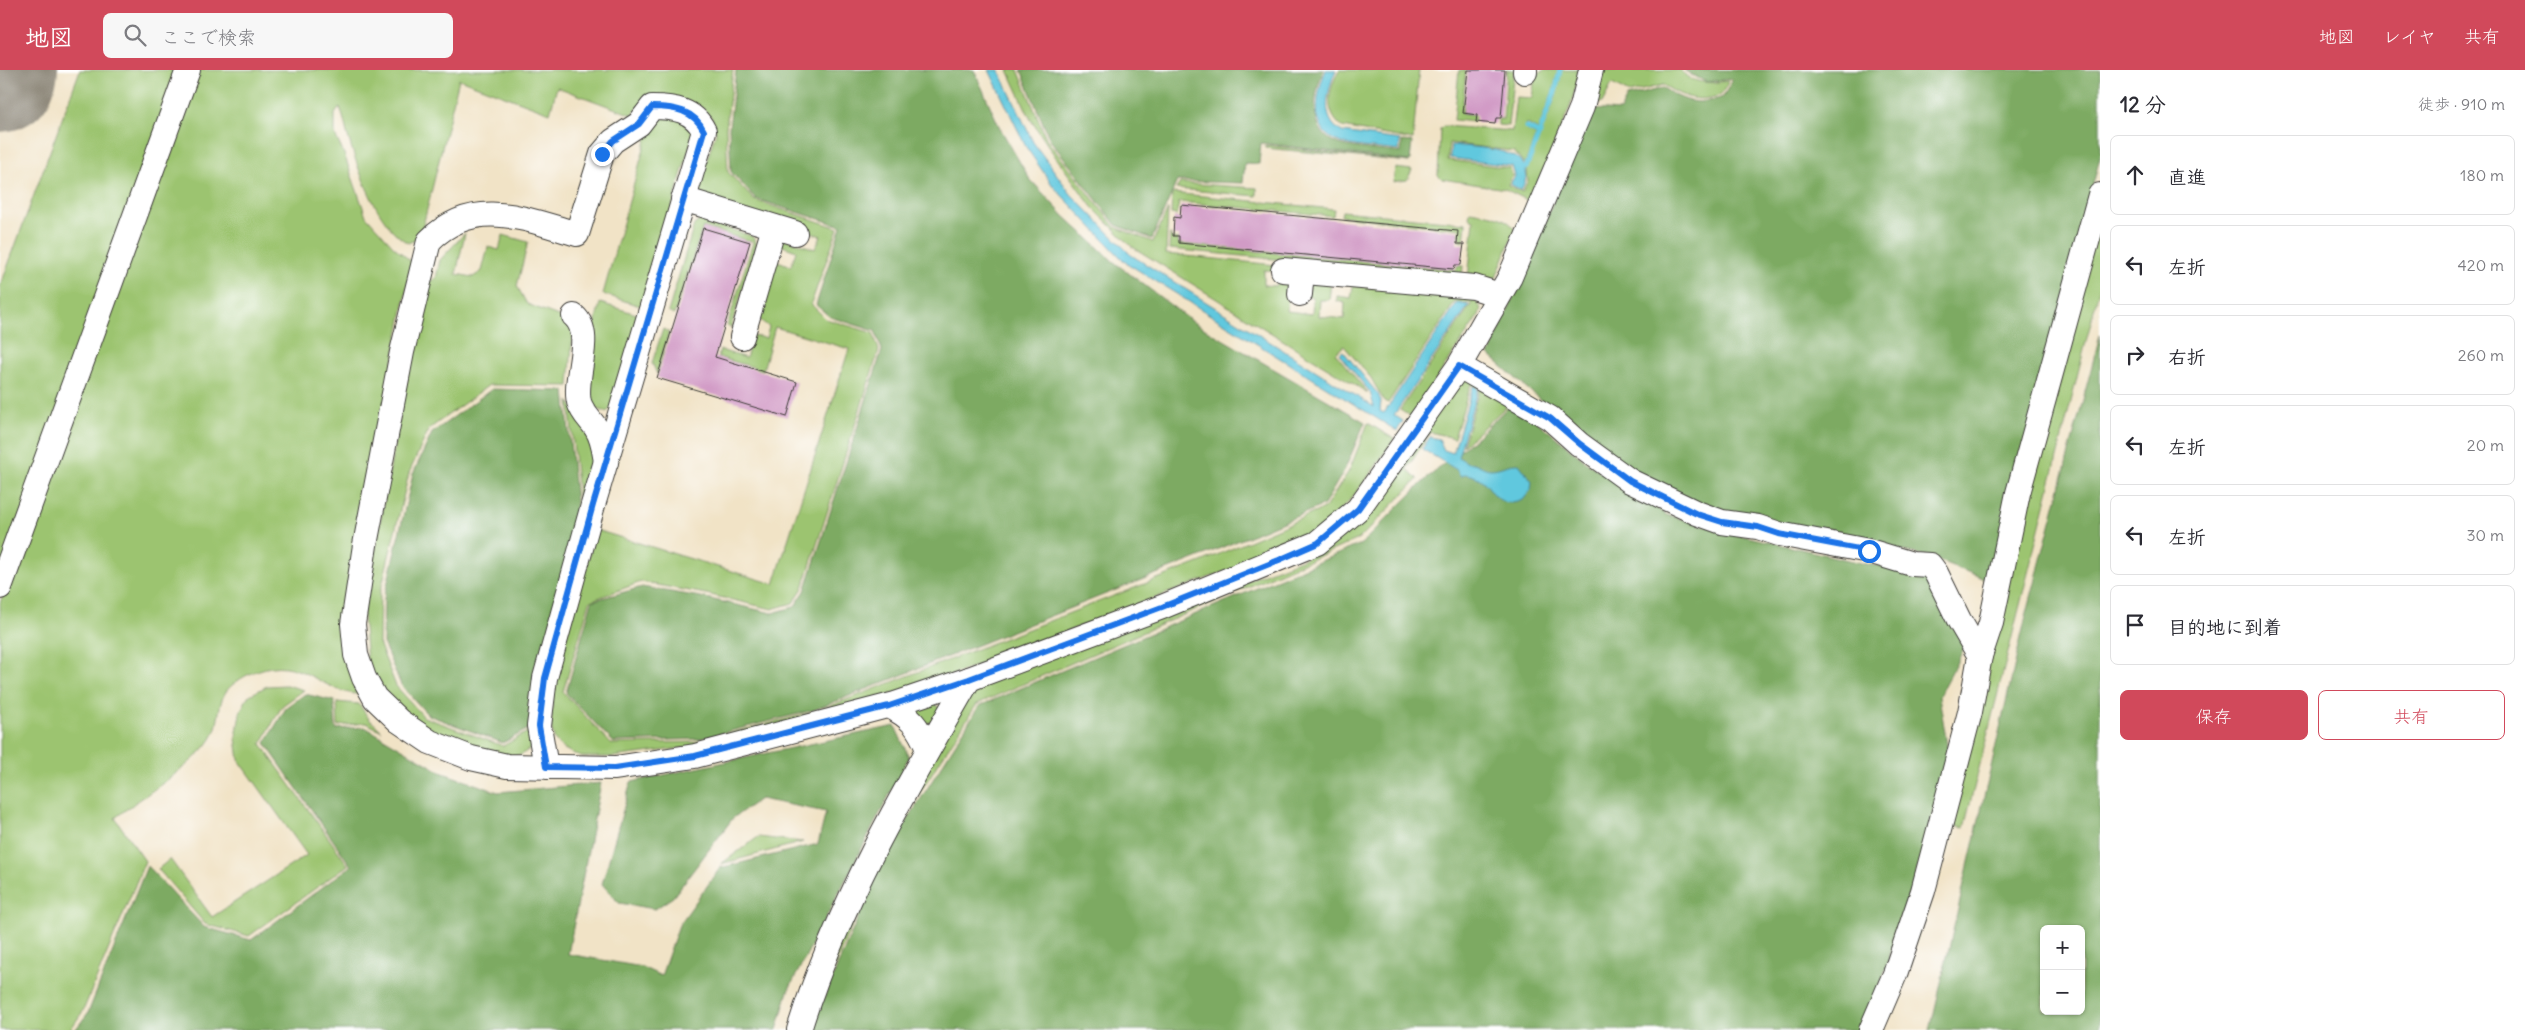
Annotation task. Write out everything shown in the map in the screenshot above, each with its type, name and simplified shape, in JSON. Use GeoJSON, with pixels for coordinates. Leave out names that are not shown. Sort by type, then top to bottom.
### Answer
{"type":"FeatureCollection","features":[{"type":"Feature","properties":{"kind":"lane"},"geometry":{"type":"LineString","coordinates":[[0,587],[188,70]]}},
{"type":"Feature","properties":{"kind":"lane"},"geometry":{"type":"LineString","coordinates":[[546,767],[539,726],[545,678],[606,462],[704,131],[698,118],[668,107],[652,107],[639,124],[613,141],[602,154],[577,234],[514,216],[487,213],[460,218],[441,229],[429,241],[400,361],[365,545],[354,624],[356,655],[364,678],[375,698],[399,721],[430,742],[471,758],[507,766],[546,767],[615,768],[695,756],[889,706],[969,679],[1162,607],[1318,543],[1358,509],[1459,366],[1510,277],[1582,107],[1591,70]]}},
{"type":"Feature","properties":{"kind":"lane"},"geometry":{"type":"LineString","coordinates":[[1871,1030],[1895,974],[1922,892],[1970,712],[1980,656],[1991,623],[2018,493],[2100,195]]}},
{"type":"Feature","properties":{"kind":"lane"},"geometry":{"type":"LineString","coordinates":[[684,198],[785,230],[742,337]]}},
{"type":"Feature","properties":{"kind":"lane"},"geometry":{"type":"LineString","coordinates":[[1295,278],[1474,287],[1499,295]]}},
{"type":"Feature","properties":{"kind":"lane"},"geometry":{"type":"LineString","coordinates":[[574,316],[581,322],[584,332],[579,379],[579,402],[597,428],[606,462]]}},
{"type":"Feature","properties":{"kind":"lane"},"geometry":{"type":"LineString","coordinates":[[1459,366],[1550,418],[1580,444],[1630,481],[1697,514],[1722,522],[1758,527],[1779,534],[1869,551],[1912,564],[1930,565],[1980,656]]}},
{"type":"Feature","properties":{"kind":"lane"},"geometry":{"type":"LineString","coordinates":[[799,1030],[814,978],[853,893],[907,786],[969,679]]}},
{"type":"Feature","properties":{"kind":"lane"},"geometry":{"type":"LineString","coordinates":[[889,706],[907,716],[920,731],[928,749]]}},
{"type":"Feature","properties":{"kind":"green space"},"geometry":{"type":"Polygon","coordinates":[[[80,70],[183,70],[0,575],[0,287],[80,70]]]}},
{"type":"Feature","properties":{"kind":"green space"},"geometry":{"type":"Polygon","coordinates":[[[194,70],[733,70],[726,128],[728,172],[754,200],[838,228],[811,304],[826,319],[873,333],[879,350],[803,588],[793,603],[772,609],[641,582],[590,601],[563,692],[611,744],[697,742],[815,712],[1201,562],[1325,508],[1349,471],[1368,423],[1394,439],[1346,505],[1322,527],[1302,540],[1255,560],[923,686],[691,747],[613,757],[581,757],[564,749],[555,741],[551,727],[554,679],[596,530],[774,584],[849,349],[775,327],[763,370],[718,357],[720,350],[746,358],[753,336],[766,338],[769,327],[760,320],[759,314],[775,260],[791,266],[796,251],[780,245],[783,238],[815,249],[821,236],[708,199],[700,193],[698,187],[716,132],[712,118],[702,108],[683,100],[661,95],[643,103],[632,115],[557,87],[550,113],[459,79],[420,238],[408,243],[397,235],[387,223],[370,194],[356,162],[340,107],[335,114],[335,135],[344,154],[366,216],[393,246],[412,262],[340,638],[350,669],[364,694],[340,690],[307,674],[284,667],[259,670],[245,676],[232,685],[222,700],[214,734],[203,749],[180,770],[115,818],[145,861],[83,1011],[70,1030],[0,1030],[0,603],[194,70]]]}},
{"type":"Feature","properties":{"kind":"green space"},"geometry":{"type":"Polygon","coordinates":[[[736,70],[974,70],[1000,128],[1029,178],[1064,216],[1114,262],[1193,322],[1365,422],[1345,469],[1324,505],[1199,557],[814,710],[699,739],[613,742],[566,693],[592,601],[642,587],[701,597],[772,613],[794,607],[805,591],[882,350],[875,331],[830,317],[816,305],[841,226],[756,199],[731,172],[729,128],[736,70]]]}},
{"type":"Feature","properties":{"kind":"green space"},"geometry":{"type":"Polygon","coordinates":[[[1008,70],[1018,70],[1047,140],[1115,227],[1153,242],[1168,209],[1166,254],[1276,265],[1276,271],[1264,270],[1264,285],[1275,286],[1286,277],[1292,281],[1294,295],[1288,295],[1287,311],[1312,314],[1313,297],[1307,296],[1310,285],[1316,282],[1331,283],[1329,300],[1320,300],[1319,316],[1344,319],[1345,303],[1337,301],[1337,296],[1351,298],[1353,286],[1472,297],[1481,308],[1479,315],[1411,417],[1400,410],[1472,303],[1455,302],[1388,403],[1384,401],[1371,378],[1344,346],[1335,353],[1368,393],[1131,246],[1092,207],[1055,156],[1031,120],[1008,70]]]}},
{"type":"Feature","properties":{"kind":"green space"},"geometry":{"type":"Polygon","coordinates":[[[1021,70],[1324,70],[1320,79],[1315,108],[1319,127],[1324,135],[1338,144],[1346,146],[1401,153],[1402,141],[1412,142],[1410,161],[1261,143],[1259,164],[1245,163],[1243,183],[1177,181],[1152,239],[1116,225],[1050,140],[1021,70]]]}},
{"type":"Feature","properties":{"kind":"green space"},"geometry":{"type":"Polygon","coordinates":[[[1339,70],[1419,70],[1413,140],[1342,127],[1336,121],[1330,107],[1331,92],[1339,70]]]}},
{"type":"Feature","properties":{"kind":"green space"},"geometry":{"type":"Polygon","coordinates":[[[1459,70],[1466,70],[1462,114],[1475,116],[1474,122],[1454,120],[1459,70]]]}},
{"type":"Feature","properties":{"kind":"green space"},"geometry":{"type":"Polygon","coordinates":[[[1507,70],[1514,70],[1508,126],[1498,125],[1498,119],[1503,119],[1507,70]]]}},
{"type":"Feature","properties":{"kind":"green space"},"geometry":{"type":"Polygon","coordinates":[[[1544,70],[1558,70],[1554,88],[1538,130],[1526,123],[1524,128],[1536,135],[1525,164],[1514,152],[1449,143],[1448,160],[1510,168],[1512,176],[1508,185],[1522,192],[1528,181],[1527,170],[1557,93],[1562,70],[1581,70],[1570,107],[1531,200],[1527,200],[1505,189],[1442,179],[1438,175],[1440,129],[1443,126],[1512,131],[1516,97],[1532,98],[1535,76],[1544,70]]]}},
{"type":"Feature","properties":{"kind":"green space"},"geometry":{"type":"Polygon","coordinates":[[[1601,70],[1680,70],[1696,81],[1729,81],[1721,95],[1705,99],[1685,96],[1663,85],[1629,93],[1612,84],[1602,103],[1591,104],[1601,70]]]}},
{"type":"Feature","properties":{"kind":"green space"},"geometry":{"type":"Polygon","coordinates":[[[1683,70],[2100,70],[2100,157],[1993,582],[1927,556],[1720,514],[1675,496],[1586,440],[1489,355],[1592,109],[1620,111],[1627,97],[1663,88],[1678,97],[1692,101],[1714,100],[1723,97],[1733,79],[1706,82],[1683,70]]]}},
{"type":"Feature","properties":{"kind":"green space"},"geometry":{"type":"Polygon","coordinates":[[[658,117],[681,119],[694,131],[643,307],[603,294],[649,130],[658,117]]]}},
{"type":"Feature","properties":{"kind":"green space"},"geometry":{"type":"Polygon","coordinates":[[[1265,145],[1409,162],[1265,148],[1265,145]]]}},
{"type":"Feature","properties":{"kind":"green space"},"geometry":{"type":"Polygon","coordinates":[[[1395,168],[1412,170],[1407,180],[1393,182],[1395,168]]]}},
{"type":"Feature","properties":{"kind":"green space"},"geometry":{"type":"Polygon","coordinates":[[[1180,183],[1257,188],[1257,196],[1176,189],[1180,183]]]}},
{"type":"Feature","properties":{"kind":"green space"},"geometry":{"type":"Polygon","coordinates":[[[1172,193],[1334,209],[1333,216],[1179,202],[1177,215],[1171,214],[1172,193]]]}},
{"type":"Feature","properties":{"kind":"green space"},"geometry":{"type":"Polygon","coordinates":[[[2100,209],[2100,286],[1964,828],[1946,824],[2007,571],[2100,209]]]}},
{"type":"Feature","properties":{"kind":"green space"},"geometry":{"type":"Polygon","coordinates":[[[1342,211],[1466,223],[1464,242],[1459,241],[1460,229],[1341,216],[1342,211]]]}},
{"type":"Feature","properties":{"kind":"green space"},"geometry":{"type":"Polygon","coordinates":[[[1470,211],[1501,218],[1515,229],[1496,278],[1489,281],[1468,278],[1474,220],[1469,218],[1470,211]]]}},
{"type":"Feature","properties":{"kind":"green space"},"geometry":{"type":"Polygon","coordinates":[[[700,220],[752,236],[757,244],[731,327],[727,326],[753,242],[703,227],[674,315],[668,312],[694,225],[700,220]]]}},
{"type":"Feature","properties":{"kind":"green space"},"geometry":{"type":"Polygon","coordinates":[[[465,233],[456,274],[473,277],[482,271],[488,247],[499,250],[503,235],[528,242],[517,286],[527,304],[561,317],[573,329],[569,386],[489,385],[429,429],[409,473],[380,594],[379,643],[396,686],[424,717],[503,746],[531,730],[531,748],[521,755],[511,756],[475,750],[415,723],[375,681],[367,661],[363,616],[416,327],[429,282],[436,278],[440,260],[465,233]]]}},
{"type":"Feature","properties":{"kind":"green space"},"geometry":{"type":"Polygon","coordinates":[[[1170,234],[1172,238],[1178,239],[1179,244],[1457,270],[1457,266],[1463,266],[1462,277],[1169,249],[1170,234]]]}},
{"type":"Feature","properties":{"kind":"green space"},"geometry":{"type":"Polygon","coordinates":[[[600,303],[640,315],[614,404],[607,412],[596,409],[589,388],[590,358],[600,303]]]}},
{"type":"Feature","properties":{"kind":"green space"},"geometry":{"type":"Polygon","coordinates":[[[663,329],[669,332],[657,374],[652,363],[663,329]]]}},
{"type":"Feature","properties":{"kind":"green space"},"geometry":{"type":"Polygon","coordinates":[[[2100,335],[2100,1030],[1930,1030],[2025,620],[2100,335]]]}},
{"type":"Feature","properties":{"kind":"green space"},"geometry":{"type":"Polygon","coordinates":[[[1464,377],[1477,381],[1512,401],[1463,446],[1480,387],[1471,384],[1454,438],[1430,432],[1407,469],[1418,479],[1359,539],[977,704],[914,801],[880,859],[807,1030],[803,1030],[825,968],[851,908],[895,819],[944,730],[954,715],[977,690],[991,681],[1305,558],[1340,535],[1374,502],[1458,379],[1464,377]]]}},
{"type":"Feature","properties":{"kind":"green space"},"geometry":{"type":"Polygon","coordinates":[[[492,389],[565,391],[578,522],[528,729],[503,743],[428,715],[401,685],[383,643],[384,598],[413,474],[432,433],[492,389]]]}},
{"type":"Feature","properties":{"kind":"green space"},"geometry":{"type":"Polygon","coordinates":[[[569,401],[586,429],[590,439],[593,458],[580,516],[569,401]]]}},
{"type":"Feature","properties":{"kind":"green space"},"geometry":{"type":"Polygon","coordinates":[[[1513,402],[1590,465],[1667,515],[1731,533],[1870,565],[1897,567],[1931,576],[1967,643],[1939,696],[1949,757],[1920,861],[1880,986],[1859,1030],[810,1030],[883,859],[979,706],[1361,544],[1425,480],[1478,436],[1513,402]]]}},
{"type":"Feature","properties":{"kind":"green space"},"geometry":{"type":"Polygon","coordinates":[[[286,685],[304,690],[282,706],[261,744],[348,865],[249,936],[205,924],[158,869],[170,859],[212,917],[307,855],[239,760],[236,738],[240,713],[248,696],[267,686],[286,685]]]}},
{"type":"Feature","properties":{"kind":"green space"},"geometry":{"type":"Polygon","coordinates":[[[305,694],[334,701],[336,729],[365,727],[443,773],[498,792],[601,783],[568,954],[642,967],[661,976],[679,925],[720,868],[818,844],[826,812],[760,799],[733,818],[673,897],[655,909],[619,903],[602,884],[631,782],[895,726],[909,757],[788,991],[777,1030],[75,1030],[88,1013],[147,866],[204,927],[251,940],[351,866],[265,743],[286,708],[305,694]]]}},
{"type":"Feature","properties":{"kind":"green space"},"geometry":{"type":"Polygon","coordinates":[[[337,702],[359,704],[369,719],[382,731],[366,723],[338,726],[337,702]]]}},
{"type":"Feature","properties":{"kind":"green space"},"geometry":{"type":"Polygon","coordinates":[[[928,703],[936,704],[941,710],[931,723],[923,722],[917,707],[928,703]]]}},
{"type":"Feature","properties":{"kind":"green space"},"geometry":{"type":"Polygon","coordinates":[[[758,837],[803,842],[721,864],[758,837]]]}},
{"type":"Feature","properties":{"kind":"water"},"geometry":{"type":"Polygon","coordinates":[[[989,70],[999,70],[1033,142],[1071,194],[1131,255],[1374,407],[1370,392],[1339,354],[1343,351],[1378,394],[1381,401],[1380,411],[1384,413],[1457,303],[1469,305],[1394,415],[1403,421],[1397,431],[1125,262],[1053,186],[1026,147],[989,70]]]}},
{"type":"Feature","properties":{"kind":"water"},"geometry":{"type":"Polygon","coordinates":[[[1326,70],[1336,70],[1330,86],[1327,103],[1330,120],[1335,126],[1342,132],[1400,140],[1399,151],[1348,145],[1334,140],[1326,134],[1321,126],[1317,108],[1320,88],[1326,70]]]}},
{"type":"Feature","properties":{"kind":"water"},"geometry":{"type":"Polygon","coordinates":[[[1451,145],[1491,149],[1505,152],[1516,158],[1524,165],[1526,176],[1521,190],[1510,184],[1515,176],[1512,166],[1450,158],[1451,145]]]}},
{"type":"Feature","properties":{"kind":"water"},"geometry":{"type":"Polygon","coordinates":[[[1473,386],[1478,388],[1458,457],[1468,463],[1474,463],[1488,469],[1519,464],[1532,481],[1531,490],[1523,500],[1514,503],[1501,501],[1478,478],[1465,474],[1461,477],[1457,470],[1422,449],[1430,437],[1439,439],[1444,450],[1453,453],[1473,386]]]}},
{"type":"Feature","properties":{"kind":"building"},"geometry":{"type":"Polygon","coordinates":[[[1468,70],[1505,70],[1501,118],[1496,118],[1495,124],[1476,122],[1477,115],[1463,113],[1468,70]]]}},
{"type":"Feature","properties":{"kind":"building"},"geometry":{"type":"Polygon","coordinates":[[[1181,205],[1458,231],[1457,244],[1464,244],[1461,265],[1455,265],[1454,269],[1179,243],[1179,236],[1173,236],[1174,217],[1180,218],[1181,205]]]}},
{"type":"Feature","properties":{"kind":"building"},"geometry":{"type":"Polygon","coordinates":[[[703,228],[750,242],[715,357],[797,382],[787,417],[657,378],[703,228]]]}},
{"type":"Feature","properties":{"kind":"waterway"},"geometry":{"type":"LineString","coordinates":[[1526,168],[1556,89],[1560,70]]}},
{"type":"Feature","properties":{"kind":"waterway"},"geometry":{"type":"LineString","coordinates":[[1526,127],[1540,134]]}},
{"type":"Feature","properties":{"kind":"runway"},"geometry":{"type":"LineString","coordinates":[[0,76],[2,70]]}},
{"type":"Feature","properties":{"kind":"route"},"geometry":{"type":"LineString","coordinates":[[602,154],[613,141],[639,124],[652,107],[668,107],[698,118],[704,131],[593,505],[545,678],[539,726],[546,767],[615,768],[695,756],[818,726],[889,706],[969,679],[1162,607],[1318,543],[1358,509],[1459,366],[1550,418],[1580,444],[1630,481],[1697,514],[1722,522],[1758,527],[1779,534],[1869,551]]}}]}
